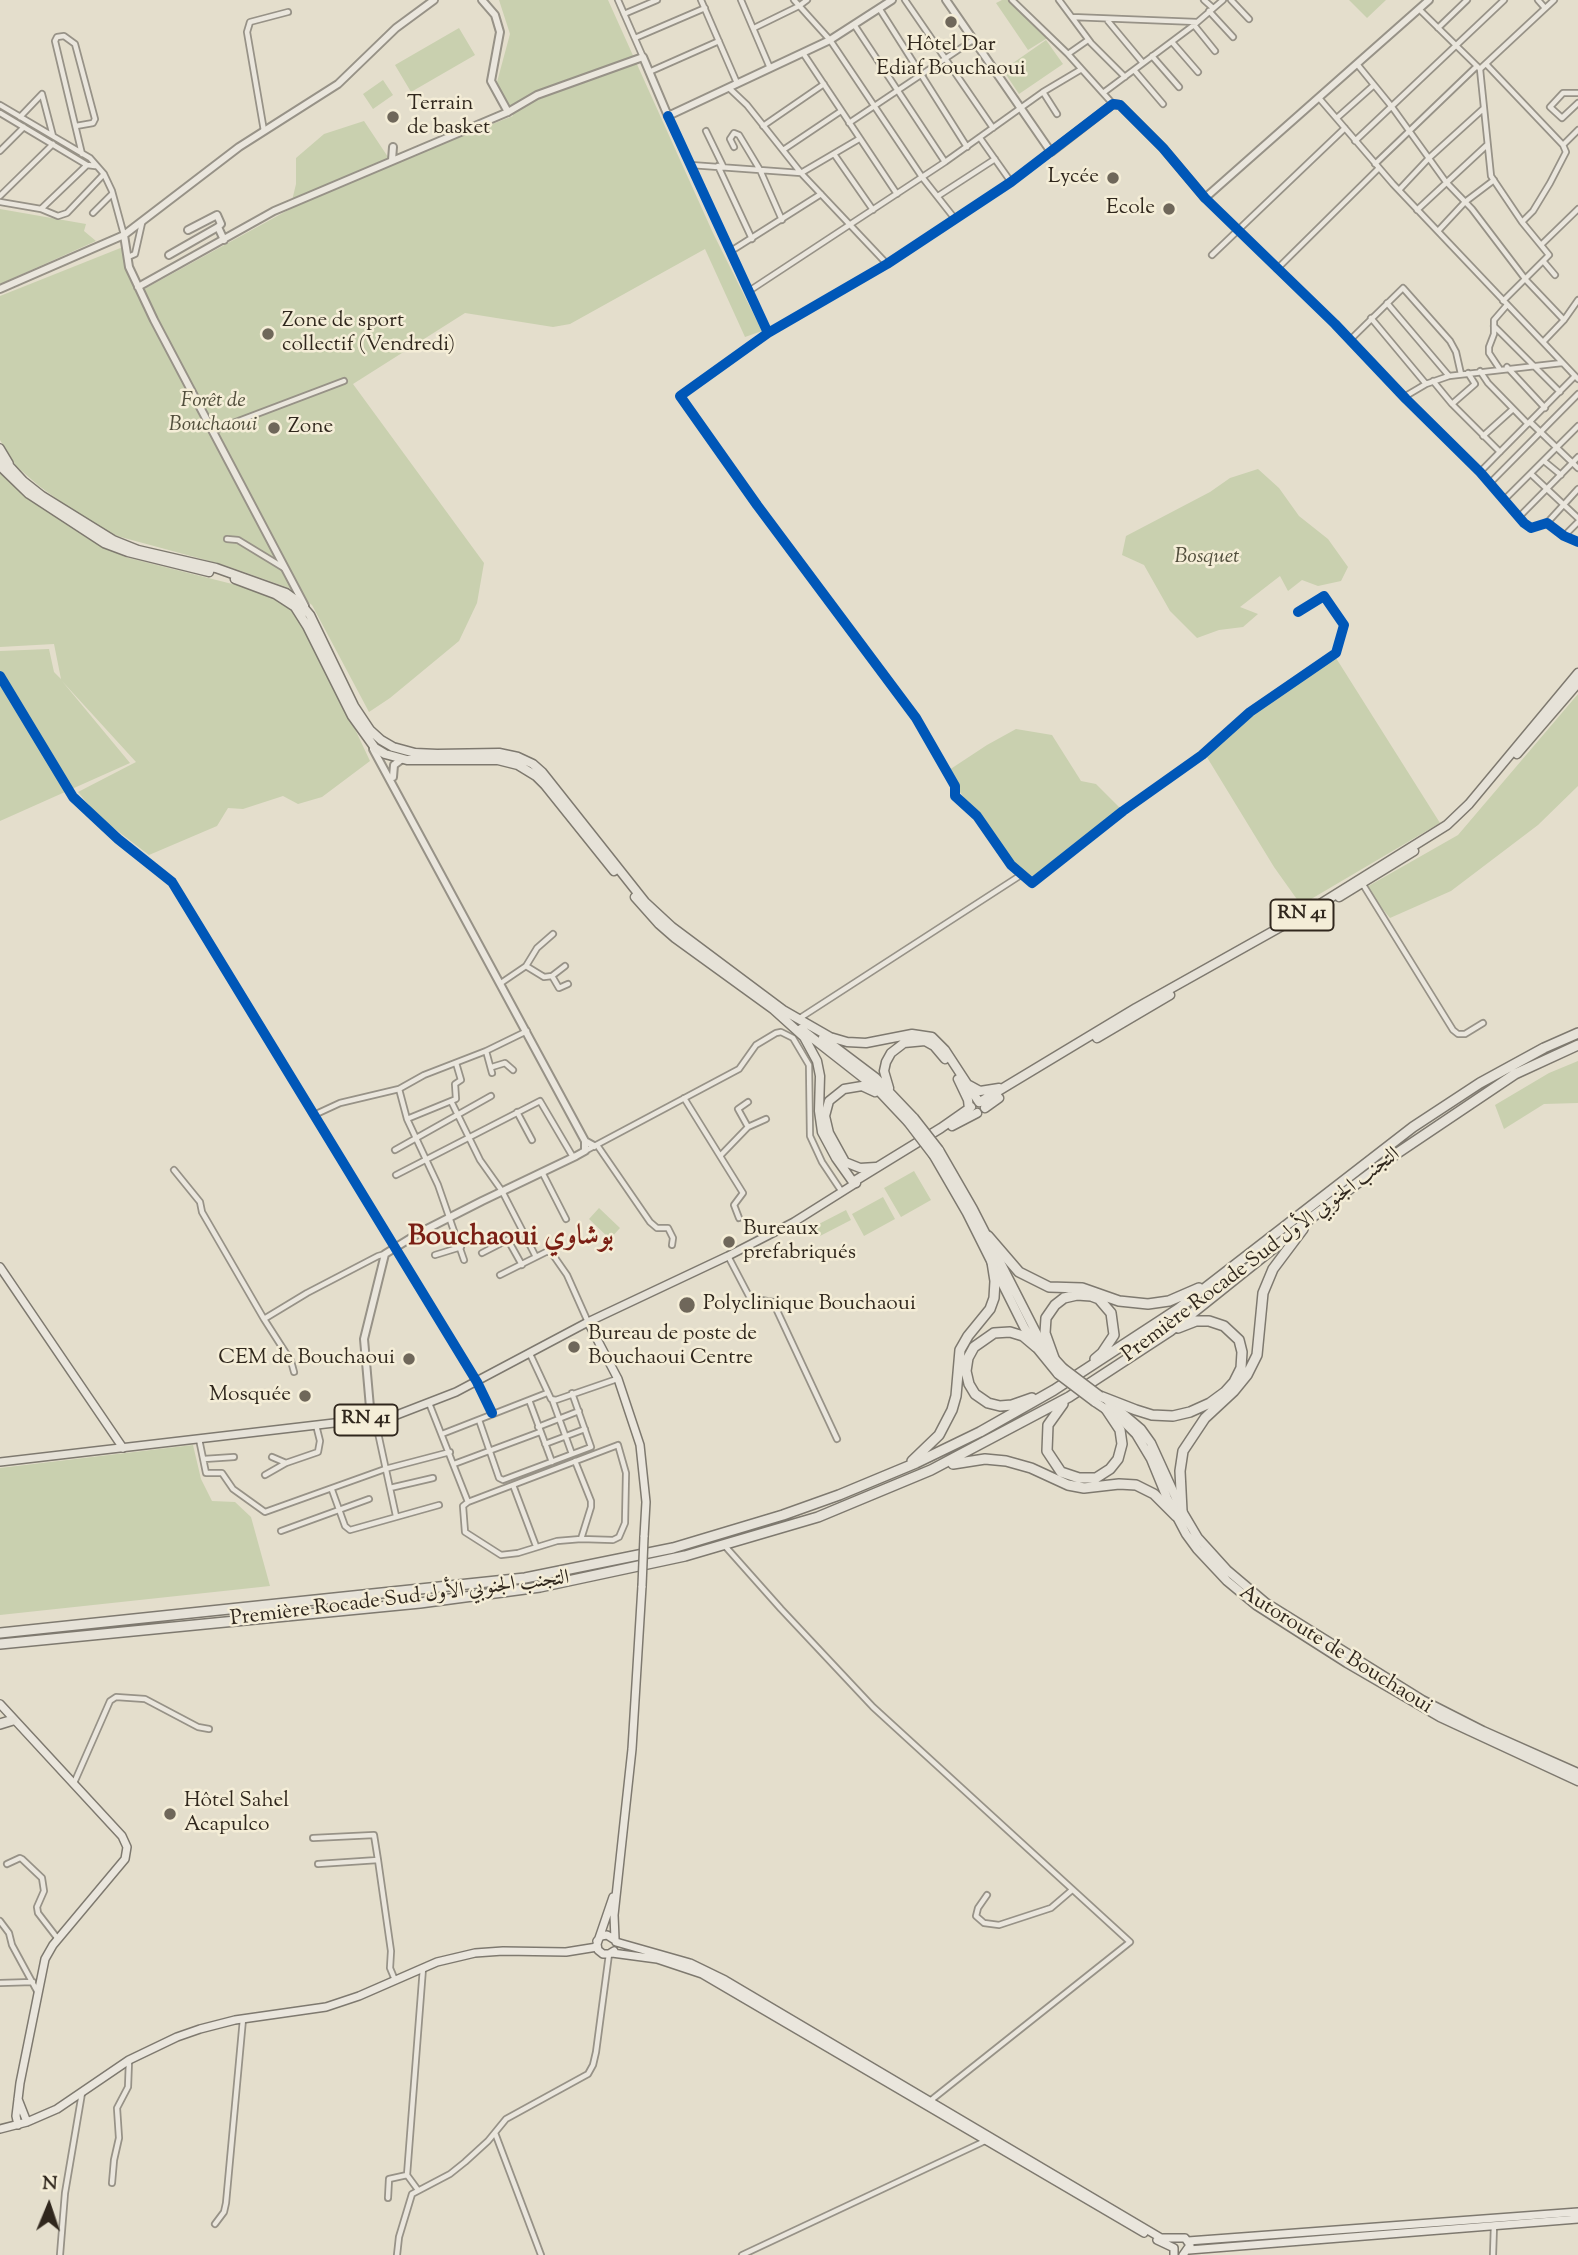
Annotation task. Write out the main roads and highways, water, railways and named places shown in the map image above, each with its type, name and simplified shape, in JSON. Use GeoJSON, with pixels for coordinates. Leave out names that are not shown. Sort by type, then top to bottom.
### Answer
{"type":"FeatureCollection","features":[{"type":"Feature","properties":{"kind":"highway"},"geometry":{"type":"LineString","coordinates":[[0,456],[18,475],[63,511],[113,540],[138,550],[206,565],[275,587],[294,598],[310,615],[354,706],[370,730],[393,747],[437,754],[499,753],[533,764],[660,917],[783,1010],[854,1059],[911,1120],[936,1153]]}},
{"type":"Feature","properties":{"kind":"highway"},"geometry":{"type":"LineString","coordinates":[[0,466],[29,494],[104,543],[148,558],[228,577],[288,601],[307,626],[352,716],[369,742],[386,754],[402,759],[498,760],[528,770],[545,785],[659,925],[810,1035],[888,1096]]}},
{"type":"Feature","properties":{"kind":"highway","name":"RN 41"},"geometry":{"type":"LineString","coordinates":[[850,1184],[1136,1007],[1309,911],[1447,825],[1469,804],[1578,673]]}},
{"type":"Feature","properties":{"kind":"highway","name":"RN 41"},"geometry":{"type":"LineString","coordinates":[[850,1184],[977,1106],[1310,916],[1446,831],[1464,818],[1578,683]]}},
{"type":"Feature","properties":{"kind":"highway"},"geometry":{"type":"LineString","coordinates":[[772,1009],[804,1037],[817,1061],[820,1076],[819,1123],[850,1184]]}},
{"type":"Feature","properties":{"kind":"highway"},"geometry":{"type":"LineString","coordinates":[[783,1010],[830,1037],[847,1042],[875,1043],[912,1034],[932,1037],[946,1050],[964,1084],[969,1101],[977,1106]]}},
{"type":"Feature","properties":{"kind":"highway","name":"Première Rocade Sud التجنب الجنوبي الأول"},"geometry":{"type":"LineString","coordinates":[[0,1633],[439,1588],[547,1574],[673,1548],[839,1495],[903,1469],[981,1432],[1054,1391],[1134,1340],[1225,1274],[1330,1189],[1413,1127],[1480,1083],[1578,1033]]}},
{"type":"Feature","properties":{"kind":"highway"},"geometry":{"type":"LineString","coordinates":[[888,1096],[884,1071],[886,1062],[896,1048],[914,1041],[925,1041],[938,1049],[964,1084],[980,1091],[1009,1086]]}},
{"type":"Feature","properties":{"kind":"highway","name":"Première Rocade Sud التجنب الجنوبي الأول"},"geometry":{"type":"LineString","coordinates":[[0,1644],[421,1603],[540,1587],[725,1546],[818,1517],[931,1470],[1069,1397],[1170,1331],[1396,1154],[1516,1074],[1578,1045]]}},
{"type":"Feature","properties":{"kind":"highway"},"geometry":{"type":"LineString","coordinates":[[850,1184],[845,1162],[825,1121],[825,1109],[835,1094],[854,1086],[862,1086],[888,1096]]}},
{"type":"Feature","properties":{"kind":"highway","name":"Autoroute de Bouchaoui"},"geometry":{"type":"LineString","coordinates":[[936,1153],[961,1185],[1043,1346],[1055,1358],[1061,1371]]}},
{"type":"Feature","properties":{"kind":"highway","name":"Autoroute de Bouchaoui"},"geometry":{"type":"LineString","coordinates":[[936,1153],[1036,1347],[1061,1371],[1132,1421],[1151,1443],[1179,1513],[1219,1562],[1266,1603],[1422,1700],[1483,1731],[1578,1773]]}},
{"type":"Feature","properties":{"kind":"highway"},"geometry":{"type":"LineString","coordinates":[[845,1162],[860,1168],[876,1167]]}},
{"type":"Feature","properties":{"kind":"highway"},"geometry":{"type":"LineString","coordinates":[[1179,1513],[1183,1451],[1205,1418],[1247,1375],[1256,1355],[1263,1293],[1273,1269],[1315,1215]]}},
{"type":"Feature","properties":{"kind":"highway"},"geometry":{"type":"LineString","coordinates":[[988,1236],[1019,1272],[1034,1281],[1059,1289],[1082,1288],[1134,1304],[1169,1301],[1225,1274]]}},
{"type":"Feature","properties":{"kind":"highway"},"geometry":{"type":"LineString","coordinates":[[903,1469],[927,1448],[946,1423],[956,1396],[960,1350],[990,1309],[994,1298],[992,1262]]}},
{"type":"Feature","properties":{"kind":"highway"},"geometry":{"type":"LineString","coordinates":[[1055,1358],[1045,1333],[1046,1318],[1055,1305],[1064,1298],[1077,1295],[1098,1299],[1111,1313],[1114,1335],[1102,1353],[1084,1371]]}},
{"type":"Feature","properties":{"kind":"highway"},"geometry":{"type":"LineString","coordinates":[[1098,1399],[1152,1415],[1172,1416],[1210,1404],[1225,1392],[1241,1367],[1242,1352],[1239,1340],[1224,1326],[1209,1321],[1196,1321],[1170,1331]]}},
{"type":"Feature","properties":{"kind":"highway"},"geometry":{"type":"LineString","coordinates":[[1036,1347],[1023,1336],[1010,1332],[994,1333],[983,1339],[974,1347],[968,1358],[966,1371],[969,1384],[982,1399],[1000,1406],[1012,1405],[1054,1391]]}},
{"type":"Feature","properties":{"kind":"highway"},"geometry":{"type":"LineString","coordinates":[[1069,1397],[1048,1425],[1046,1451],[1061,1472],[1079,1478],[1096,1478],[1110,1469],[1118,1459],[1122,1444],[1120,1430],[1106,1409]]}},
{"type":"Feature","properties":{"kind":"highway","name":"Autoroute de Bouchaoui"},"geometry":{"type":"LineString","coordinates":[[1098,1399],[1106,1409],[1123,1421],[1144,1446],[1196,1549],[1227,1581],[1256,1605],[1347,1663],[1440,1717],[1578,1781]]}},
{"type":"Feature","properties":{"kind":"highway"},"geometry":{"type":"LineString","coordinates":[[931,1470],[985,1459],[1031,1468],[1069,1485],[1084,1488],[1136,1485],[1154,1494],[1179,1513]]}},
{"type":"Feature","properties":{"kind":"highway"},"geometry":{"type":"LineString","coordinates":[[0,1724],[13,1720]]}},
{"type":"Feature","properties":{"kind":"main road"},"geometry":{"type":"LineString","coordinates":[[0,448],[18,475]]}},
{"type":"Feature","properties":{"kind":"main road","name":"RN 41"},"geometry":{"type":"LineString","coordinates":[[780,1228],[850,1184]]}},
{"type":"Feature","properties":{"kind":"main road","name":"RN 41"},"geometry":{"type":"LineString","coordinates":[[0,1462],[394,1416],[429,1404],[477,1382],[589,1322],[728,1256],[780,1228],[850,1184]]}},
{"type":"Feature","properties":{"kind":"main road"},"geometry":{"type":"LineString","coordinates":[[0,1267],[123,1448]]}},
{"type":"Feature","properties":{"kind":"main road"},"geometry":{"type":"LineString","coordinates":[[589,1322],[618,1379],[640,1445],[646,1502],[632,1749],[613,1921],[616,1948],[611,1954]]}},
{"type":"Feature","properties":{"kind":"main road"},"geometry":{"type":"LineString","coordinates":[[0,1704],[122,1836],[127,1851],[122,1862],[58,1939],[45,1959],[18,2098],[18,2125]]}},
{"type":"Feature","properties":{"kind":"main road"},"geometry":{"type":"LineString","coordinates":[[617,1886],[597,1944],[600,1952],[657,1959],[702,1975],[1179,2254],[1186,2250],[1578,2212]]}},
{"type":"Feature","properties":{"kind":"main road"},"geometry":{"type":"LineString","coordinates":[[4,2128],[45,2115],[129,2060],[177,2037],[218,2024],[327,2007],[359,1996],[423,1967],[475,1953],[566,1952],[597,1944],[601,1936],[607,1935],[616,1941],[674,1958],[709,1972],[1161,2238],[1182,2238],[1186,2250]]}},
{"type":"Feature","properties":{"kind":"main road"},"geometry":{"type":"LineString","coordinates":[[19,2108],[45,2115]]}},
{"type":"Feature","properties":{"kind":"main road"},"geometry":{"type":"LineString","coordinates":[[19,2108],[27,2122]]}},
{"type":"Feature","properties":{"kind":"main road"},"geometry":{"type":"LineString","coordinates":[[4,2128],[19,2108]]}},
{"type":"Feature","properties":{"kind":"main road"},"geometry":{"type":"LineString","coordinates":[[1186,2250],[1578,2219]]}},
{"type":"Feature","properties":{"kind":"main road"},"geometry":{"type":"LineString","coordinates":[[1174,2251],[1176,2240]]}},
{"type":"Feature","properties":{"kind":"place","name":"Hôtel Dar Ediaf Bouchaoui"},"geometry":{"type":"Point","coordinates":[951,22]}},
{"type":"Feature","properties":{"kind":"place","name":"Terrain de basket"},"geometry":{"type":"Point","coordinates":[393,117]}},
{"type":"Feature","properties":{"kind":"place","name":"Lycée"},"geometry":{"type":"Point","coordinates":[1113,178]}},
{"type":"Feature","properties":{"kind":"place","name":"Ecole"},"geometry":{"type":"Point","coordinates":[1169,209]}},
{"type":"Feature","properties":{"kind":"place","name":"Zone de sport collectif (Vendredi)"},"geometry":{"type":"Point","coordinates":[268,334]}},
{"type":"Feature","properties":{"kind":"place","name":"Zone"},"geometry":{"type":"Point","coordinates":[274,428]}},
{"type":"Feature","properties":{"kind":"place","name":"Bureaux prefabriqués"},"geometry":{"type":"Point","coordinates":[729,1242]}},
{"type":"Feature","properties":{"kind":"place","name":"Polyclinique Bouchaoui"},"geometry":{"type":"Point","coordinates":[687,1305]}},
{"type":"Feature","properties":{"kind":"place","name":"Bureau de poste de Bouchaoui Centre"},"geometry":{"type":"Point","coordinates":[574,1347]}},
{"type":"Feature","properties":{"kind":"place","name":"CEM de Bouchaoui"},"geometry":{"type":"Point","coordinates":[409,1359]}},
{"type":"Feature","properties":{"kind":"place","name":"Mosquée"},"geometry":{"type":"Point","coordinates":[305,1396]}},
{"type":"Feature","properties":{"kind":"place","name":"Hôtel Sahel Acapulco"},"geometry":{"type":"Point","coordinates":[170,1814]}},
{"type":"Feature","properties":{"kind":"district","name":"Bouchaoui بوشاوي"},"geometry":{"type":"Point","coordinates":[511,1239]}},
{"type":"Feature","properties":{"kind":"park label","name":"Forêt de Bouchaoui"},"geometry":{"type":"Point","coordinates":[213,414]}},
{"type":"Feature","properties":{"kind":"park label","name":"Bosquet"},"geometry":{"type":"Point","coordinates":[1207,558]}}]}
